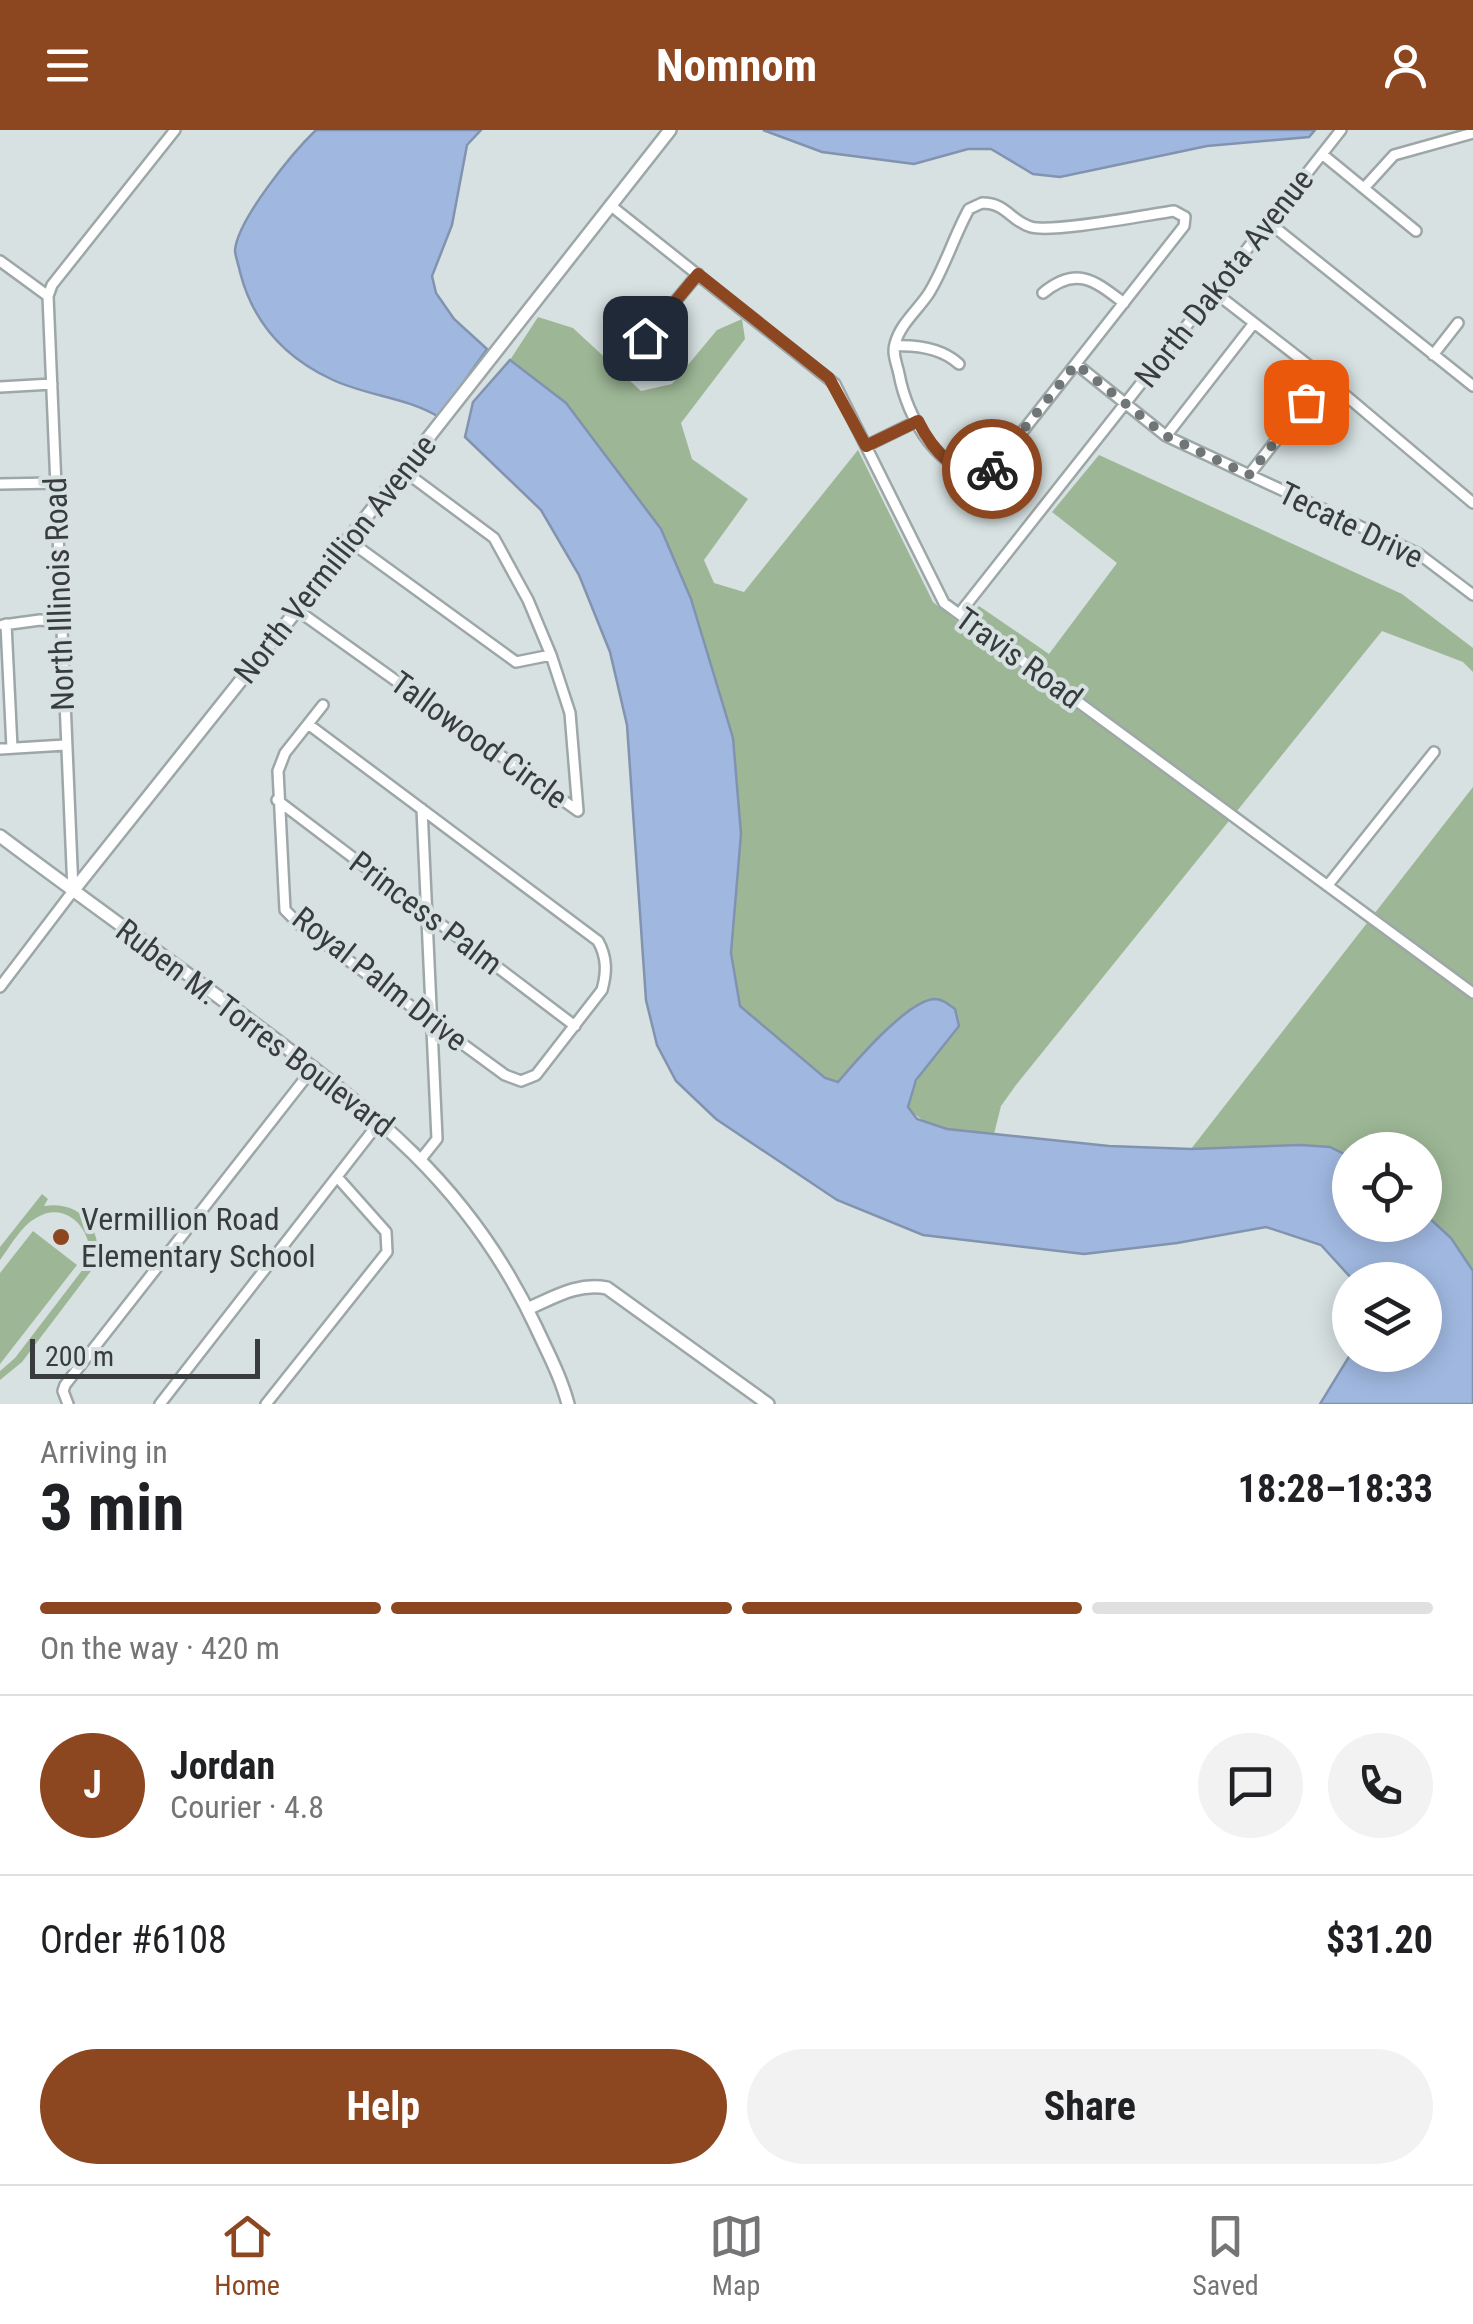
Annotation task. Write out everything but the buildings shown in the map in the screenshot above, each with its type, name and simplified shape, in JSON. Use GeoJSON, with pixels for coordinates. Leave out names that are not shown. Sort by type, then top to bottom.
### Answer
{"type":"FeatureCollection","features":[{"type":"Feature","properties":{"kind":"street"},"geometry":{"type":"LineString","coordinates":[[0,261],[48,296],[52,285],[175,130]]}},
{"type":"Feature","properties":{"kind":"street","name":"North Vermillion Avenue"},"geometry":{"type":"LineString","coordinates":[[0,988],[670,130]]}},
{"type":"Feature","properties":{"kind":"street","name":"North Dakota Avenue"},"geometry":{"type":"LineString","coordinates":[[959,614],[1341,130]]}},
{"type":"Feature","properties":{"kind":"street"},"geometry":{"type":"LineString","coordinates":[[1364,188],[1394,156],[1473,133]]}},
{"type":"Feature","properties":{"kind":"street"},"geometry":{"type":"LineString","coordinates":[[1322,154],[1416,231]]}},
{"type":"Feature","properties":{"kind":"street"},"geometry":{"type":"LineString","coordinates":[[982,203],[996,203],[1032,227],[1053,228],[1174,211],[1185,217],[1184,226],[1124,303],[990,472],[968,471],[950,464],[937,452],[902,389],[894,346],[930,291],[969,209],[982,203]]}},
{"type":"Feature","properties":{"kind":"street","name":"Travis Road"},"geometry":{"type":"LineString","coordinates":[[610,205],[829,378],[944,603],[1473,993]]}},
{"type":"Feature","properties":{"kind":"street"},"geometry":{"type":"LineString","coordinates":[[1268,222],[1473,386]]}},
{"type":"Feature","properties":{"kind":"street"},"geometry":{"type":"LineString","coordinates":[[645,338],[698,274]]}},
{"type":"Feature","properties":{"kind":"street"},"geometry":{"type":"LineString","coordinates":[[1043,293],[1052,285],[1087,278],[1124,303]]}},
{"type":"Feature","properties":{"kind":"street"},"geometry":{"type":"LineString","coordinates":[[1213,291],[1473,503]]}},
{"type":"Feature","properties":{"kind":"street","name":"North Illinois Road"},"geometry":{"type":"LineString","coordinates":[[48,296],[73,891]]}},
{"type":"Feature","properties":{"kind":"street"},"geometry":{"type":"LineString","coordinates":[[1166,436],[1254,323]]}},
{"type":"Feature","properties":{"kind":"street"},"geometry":{"type":"LineString","coordinates":[[1433,354],[1458,323]]}},
{"type":"Feature","properties":{"kind":"street"},"geometry":{"type":"LineString","coordinates":[[894,346],[935,350],[959,364]]}},
{"type":"Feature","properties":{"kind":"street","name":"Tecate Drive"},"geometry":{"type":"LineString","coordinates":[[1076,364],[1166,436],[1419,554],[1471,589]]}},
{"type":"Feature","properties":{"kind":"street"},"geometry":{"type":"LineString","coordinates":[[1249,475],[1324,378]]}},
{"type":"Feature","properties":{"kind":"street"},"geometry":{"type":"LineString","coordinates":[[0,387],[52,384]]}},
{"type":"Feature","properties":{"kind":"street"},"geometry":{"type":"LineString","coordinates":[[866,446],[918,421]]}},
{"type":"Feature","properties":{"kind":"street","name":"Tallowood Circle"},"geometry":{"type":"LineString","coordinates":[[298,610],[578,812],[570,713],[528,600],[494,538],[404,471]]}},
{"type":"Feature","properties":{"kind":"street"},"geometry":{"type":"LineString","coordinates":[[0,484],[55,483]]}},
{"type":"Feature","properties":{"kind":"street"},"geometry":{"type":"LineString","coordinates":[[348,540],[516,662],[551,654]]}},
{"type":"Feature","properties":{"kind":"street"},"geometry":{"type":"LineString","coordinates":[[12,748],[3,625],[40,620],[61,622]]}},
{"type":"Feature","properties":{"kind":"street","name":"Royal Palm Drive"},"geometry":{"type":"LineString","coordinates":[[323,705],[285,753],[278,771],[285,910],[431,1020],[521,1081],[536,1075],[602,990],[605,953],[598,941],[422,809]]}},
{"type":"Feature","properties":{"kind":"street"},"geometry":{"type":"LineString","coordinates":[[308,724],[422,809],[437,1139],[421,1160]]}},
{"type":"Feature","properties":{"kind":"street"},"geometry":{"type":"LineString","coordinates":[[0,749],[65,745]]}},
{"type":"Feature","properties":{"kind":"street"},"geometry":{"type":"LineString","coordinates":[[1328,886],[1434,752]]}},
{"type":"Feature","properties":{"kind":"street","name":"Princess Palm"},"geometry":{"type":"LineString","coordinates":[[278,800],[575,1026]]}},
{"type":"Feature","properties":{"kind":"street","name":"Ruben M. Torres Boulevard"},"geometry":{"type":"LineString","coordinates":[[0,836],[381,1120],[421,1160],[484,1237],[527,1309],[568,1404]]}},
{"type":"Feature","properties":{"kind":"street"},"geometry":{"type":"LineString","coordinates":[[68,1404],[63,1392],[65,1385],[314,1067]]}},
{"type":"Feature","properties":{"kind":"street"},"geometry":{"type":"LineString","coordinates":[[160,1404],[381,1120]]}},
{"type":"Feature","properties":{"kind":"street"},"geometry":{"type":"LineString","coordinates":[[266,1404],[387,1252],[386,1232],[338,1178]]}},
{"type":"Feature","properties":{"kind":"street"},"geometry":{"type":"LineString","coordinates":[[527,1309],[578,1288],[607,1288],[768,1404]]}},
{"type":"Feature","properties":{"kind":"green space"},"geometry":{"type":"Polygon","coordinates":[[[538,317],[573,328],[641,391],[672,384],[717,330],[742,319],[745,339],[681,423],[692,459],[748,499],[704,560],[714,583],[744,592],[858,450],[933,602],[960,624],[979,606],[1049,654],[1117,563],[1052,512],[1099,455],[1402,594],[1473,648],[1473,672],[1463,662],[1382,631],[1016,1085],[1001,1106],[994,1134],[936,1126],[908,1107],[914,1086],[927,1067],[858,1058],[839,1082],[825,1078],[740,1006],[731,953],[741,834],[733,738],[691,599],[661,529],[566,403],[510,360],[538,317]]]}},
{"type":"Feature","properties":{"kind":"green space"},"geometry":{"type":"Polygon","coordinates":[[[1473,787],[1473,1271],[1442,1230],[1442,1132],[1332,1132],[1332,1148],[1191,1149],[1473,787]]]}},
{"type":"Feature","properties":{"kind":"green space"},"geometry":{"type":"Polygon","coordinates":[[[42,1194],[48,1199],[44,1206],[68,1207],[86,1219],[96,1238],[97,1263],[22,1362],[0,1380],[0,1371],[15,1358],[90,1260],[82,1229],[68,1215],[58,1212],[31,1222],[0,1260],[0,1247],[42,1194]]]}},
{"type":"Feature","properties":{"kind":"green space"},"geometry":{"type":"Polygon","coordinates":[[[33,1231],[77,1265],[0,1364],[0,1273],[33,1231]]]}},
{"type":"Feature","properties":{"kind":"water"},"geometry":{"type":"Polygon","coordinates":[[[316,130],[481,130],[467,145],[452,225],[432,276],[436,293],[454,319],[487,349],[439,417],[413,405],[344,385],[315,370],[274,337],[253,307],[235,252],[238,237],[268,187],[316,130]]]}},
{"type":"Feature","properties":{"kind":"water"},"geometry":{"type":"Polygon","coordinates":[[[763,130],[1315,130],[1309,137],[1207,146],[1060,177],[1033,174],[991,149],[968,149],[914,164],[822,152],[763,130]]]}},
{"type":"Feature","properties":{"kind":"water"},"geometry":{"type":"Polygon","coordinates":[[[510,360],[566,403],[661,529],[691,599],[733,738],[741,834],[731,953],[740,1006],[825,1078],[838,1082],[910,1010],[934,999],[945,1002],[955,1009],[959,1026],[916,1080],[908,1107],[917,1119],[947,1129],[1109,1146],[1332,1148],[1332,1242],[1442,1242],[1442,1230],[1473,1271],[1473,1404],[1320,1404],[1340,1372],[1442,1372],[1442,1262],[1337,1262],[1321,1245],[1266,1227],[1084,1254],[923,1235],[837,1200],[716,1119],[676,1081],[657,1045],[646,1000],[627,725],[610,652],[579,575],[541,510],[465,437],[473,402],[510,360]]]}},
{"type":"Feature","properties":{"kind":"way so far"},"geometry":{"type":"LineString","coordinates":[[992,469],[1076,364],[1166,436],[1249,475],[1306,402]]}},
{"type":"Feature","properties":{"kind":"place","name":"Vermillion Road Elementary School"},"geometry":{"type":"Point","coordinates":[61,1237]}},
{"type":"Feature","properties":{"kind":"route"},"geometry":{"type":"LineString","coordinates":[[645,338],[698,274],[835,384],[866,446],[918,421],[937,452],[950,464],[982,473],[992,469]]}}]}
